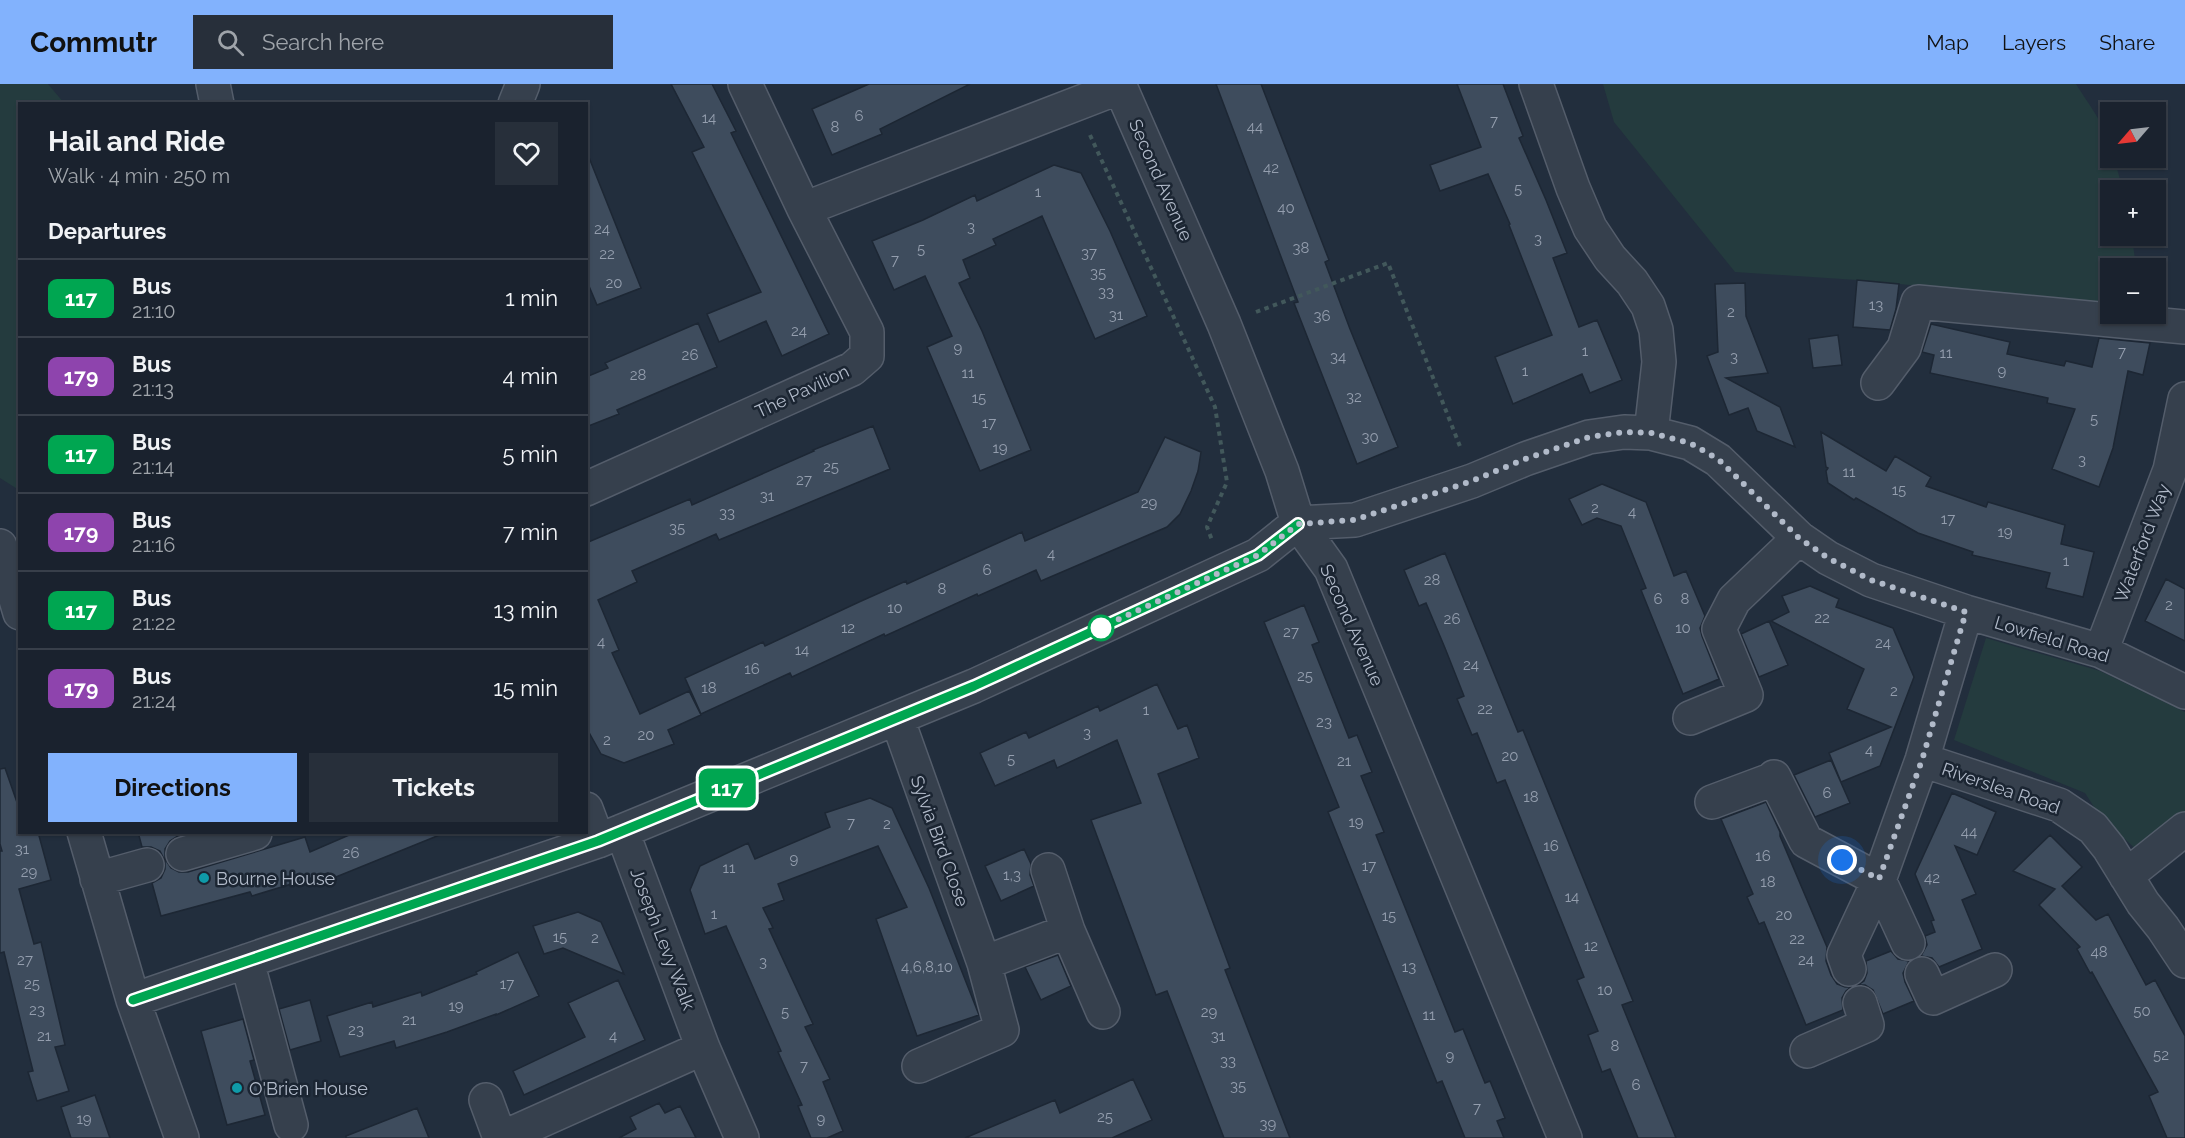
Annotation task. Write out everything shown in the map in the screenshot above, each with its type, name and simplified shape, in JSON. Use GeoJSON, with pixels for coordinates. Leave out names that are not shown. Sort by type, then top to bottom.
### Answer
{"type":"FeatureCollection","features":[{"type":"Feature","properties":{"kind":"street"},"geometry":{"type":"LineString","coordinates":[[213,84],[217,102]]}},
{"type":"Feature","properties":{"kind":"street"},"geometry":{"type":"LineString","coordinates":[[516,102],[522,84]]}},
{"type":"Feature","properties":{"kind":"street","name":"The Pavilion"},"geometry":{"type":"LineString","coordinates":[[588,488],[852,369],[867,356],[867,332],[804,209],[745,84]]}},
{"type":"Feature","properties":{"kind":"street"},"geometry":{"type":"LineString","coordinates":[[1536,84],[1573,188],[1590,228],[1610,258],[1632,282],[1648,306],[1656,330],[1659,362],[1651,433]]}},
{"type":"Feature","properties":{"kind":"street"},"geometry":{"type":"LineString","coordinates":[[804,209],[1120,85]]}},
{"type":"Feature","properties":{"kind":"street","name":"Second Avenue"},"geometry":{"type":"LineString","coordinates":[[1120,85],[1224,324],[1282,471],[1298,524],[1331,569],[1565,1138]]}},
{"type":"Feature","properties":{"kind":"street"},"geometry":{"type":"LineString","coordinates":[[1878,383],[1904,348],[1918,302],[2185,327]]}},
{"type":"Feature","properties":{"kind":"street","name":"Waterford Way"},"geometry":{"type":"LineString","coordinates":[[2101,651],[2170,470],[2185,399]]}},
{"type":"Feature","properties":{"kind":"street","name":"Lowfield Road"},"geometry":{"type":"LineString","coordinates":[[1298,524],[1354,520],[1472,481],[1525,459],[1589,437],[1624,432],[1651,433],[1690,443],[1718,459],[1799,538],[1828,558],[1871,580],[1966,612],[2101,651],[2185,692]]}},
{"type":"Feature","properties":{"kind":"street"},"geometry":{"type":"LineString","coordinates":[[133,1000],[610,836],[974,686],[1258,555],[1298,524]]}},
{"type":"Feature","properties":{"kind":"street"},"geometry":{"type":"LineString","coordinates":[[1690,718],[1746,695],[1719,630],[1734,600],[1799,538]]}},
{"type":"Feature","properties":{"kind":"street"},"geometry":{"type":"LineString","coordinates":[[0,546],[18,606]]}},
{"type":"Feature","properties":{"kind":"street","name":"Riverslea Road"},"geometry":{"type":"LineString","coordinates":[[1849,969],[1844,955],[1879,879],[1922,760],[1966,612]]}},
{"type":"Feature","properties":{"kind":"street","name":"Sylvia Bird Close"},"geometry":{"type":"LineString","coordinates":[[897,718],[984,963],[1002,1030],[919,1066]]}},
{"type":"Feature","properties":{"kind":"street","name":"Riverslea Road"},"geometry":{"type":"LineString","coordinates":[[1922,760],[2059,805],[2093,828],[2185,961]]}},
{"type":"Feature","properties":{"kind":"street"},"geometry":{"type":"LineString","coordinates":[[1712,802],[1774,777],[1806,841],[1879,879],[1908,943]]}},
{"type":"Feature","properties":{"kind":"street","name":"Joseph Levy Walk"},"geometry":{"type":"LineString","coordinates":[[588,811],[610,836],[742,1138]]}},
{"type":"Feature","properties":{"kind":"street"},"geometry":{"type":"LineString","coordinates":[[2126,876],[2185,829]]}},
{"type":"Feature","properties":{"kind":"street"},"geometry":{"type":"LineString","coordinates":[[85,834],[133,1000],[182,1138]]}},
{"type":"Feature","properties":{"kind":"street"},"geometry":{"type":"LineString","coordinates":[[183,854],[252,834]]}},
{"type":"Feature","properties":{"kind":"street"},"geometry":{"type":"LineString","coordinates":[[97,879],[147,865]]}},
{"type":"Feature","properties":{"kind":"street"},"geometry":{"type":"LineString","coordinates":[[1048,870],[1068,931],[1103,1012]]}},
{"type":"Feature","properties":{"kind":"street"},"geometry":{"type":"LineString","coordinates":[[984,963],[1068,931]]}},
{"type":"Feature","properties":{"kind":"street"},"geometry":{"type":"LineString","coordinates":[[247,961],[291,1125]]}},
{"type":"Feature","properties":{"kind":"street"},"geometry":{"type":"LineString","coordinates":[[1922,974],[1933,998],[1995,970]]}},
{"type":"Feature","properties":{"kind":"street"},"geometry":{"type":"LineString","coordinates":[[1807,1051],[1867,1025],[1860,1003]]}},
{"type":"Feature","properties":{"kind":"street"},"geometry":{"type":"LineString","coordinates":[[486,1100],[501,1138],[704,1048]]}},
{"type":"Feature","properties":{"kind":"path"},"geometry":{"type":"LineString","coordinates":[[1075,104],[1215,407],[1227,482],[1207,527],[1225,570]]}},
{"type":"Feature","properties":{"kind":"path"},"geometry":{"type":"LineString","coordinates":[[1224,324],[1388,263],[1472,481]]}},
{"type":"Feature","properties":{"kind":"green space"},"geometry":{"type":"Polygon","coordinates":[[[0,84],[48,84],[63,102],[18,102],[18,489],[0,478],[0,84]]]}},
{"type":"Feature","properties":{"kind":"green space"},"geometry":{"type":"Polygon","coordinates":[[[1603,84],[2076,84],[2100,123],[2100,168],[2117,168],[2120,180],[2100,180],[2100,246],[2133,246],[2135,258],[2100,258],[2100,303],[1857,280],[1735,272],[1614,122],[1603,84]]]}},
{"type":"Feature","properties":{"kind":"green space"},"geometry":{"type":"Polygon","coordinates":[[[1986,638],[2100,671],[2185,712],[2185,819],[2140,853],[2100,816],[2085,793],[1954,740],[1986,638]]]}},
{"type":"Feature","properties":{"kind":"building"},"geometry":{"type":"Polygon","coordinates":[[[671,84],[712,84],[736,131],[731,133],[829,334],[782,356],[766,321],[719,342],[707,314],[761,292],[692,152],[704,147],[671,84]]]}},
{"type":"Feature","properties":{"kind":"building"},"geometry":{"type":"Polygon","coordinates":[[[869,84],[970,84],[880,129],[882,134],[832,155],[812,109],[869,84]]]}},
{"type":"Feature","properties":{"kind":"building"},"geometry":{"type":"Polygon","coordinates":[[[1216,84],[1261,84],[1329,260],[1325,262],[1350,329],[1398,447],[1357,464],[1294,303],[1298,302],[1216,84]]]}},
{"type":"Feature","properties":{"kind":"building"},"geometry":{"type":"Polygon","coordinates":[[[1457,84],[1503,84],[1523,136],[1519,138],[1567,253],[1553,258],[1579,327],[1597,320],[1622,380],[1590,393],[1582,374],[1513,404],[1495,357],[1552,335],[1510,224],[1488,174],[1440,191],[1430,165],[1481,147],[1457,84]]]}},
{"type":"Feature","properties":{"kind":"building"},"geometry":{"type":"Polygon","coordinates":[[[588,155],[641,288],[597,305],[588,284],[588,155]]]}},
{"type":"Feature","properties":{"kind":"building"},"geometry":{"type":"Polygon","coordinates":[[[1054,165],[1081,173],[1110,231],[1147,316],[1095,339],[1042,216],[993,239],[996,245],[963,260],[970,278],[959,283],[982,331],[1031,450],[980,471],[927,347],[952,336],[925,276],[894,290],[872,241],[975,195],[977,201],[1054,165]]]}},
{"type":"Feature","properties":{"kind":"building"},"geometry":{"type":"Polygon","coordinates":[[[1857,280],[1899,284],[1896,309],[1890,330],[1853,327],[1857,280]]]}},
{"type":"Feature","properties":{"kind":"building"},"geometry":{"type":"Polygon","coordinates":[[[1745,283],[1746,316],[1768,373],[1726,378],[1780,407],[1795,447],[1757,431],[1748,408],[1729,415],[1707,356],[1718,352],[1715,284],[1745,283]]]}},
{"type":"Feature","properties":{"kind":"building"},"geometry":{"type":"Polygon","coordinates":[[[698,323],[717,367],[617,410],[619,414],[588,426],[588,376],[608,368],[605,363],[698,323]]]}},
{"type":"Feature","properties":{"kind":"building"},"geometry":{"type":"Polygon","coordinates":[[[1931,324],[2010,342],[2007,354],[2064,366],[2066,361],[2092,367],[2099,338],[2150,343],[2143,375],[2128,371],[2113,448],[2099,487],[2052,469],[2075,409],[2047,403],[2048,398],[1930,373],[1934,355],[1922,352],[1931,324]]]}},
{"type":"Feature","properties":{"kind":"building"},"geometry":{"type":"Polygon","coordinates":[[[1838,335],[1842,365],[1813,368],[1809,339],[1838,335]]]}},
{"type":"Feature","properties":{"kind":"building"},"geometry":{"type":"Polygon","coordinates":[[[873,426],[890,469],[719,540],[716,534],[632,571],[637,582],[598,600],[619,650],[612,653],[640,714],[689,691],[701,715],[668,730],[674,744],[624,763],[601,754],[588,731],[588,542],[690,499],[692,505],[813,450],[873,426]]]}},
{"type":"Feature","properties":{"kind":"building"},"geometry":{"type":"Polygon","coordinates":[[[1821,432],[1886,471],[1895,456],[1931,477],[1926,486],[1986,507],[1988,502],[2065,525],[2061,544],[2094,552],[2083,597],[2046,588],[2050,573],[1972,555],[1973,552],[1918,533],[1856,498],[1854,500],[1828,483],[1826,471],[1828,468],[1821,432]]]}},
{"type":"Feature","properties":{"kind":"building"},"geometry":{"type":"Polygon","coordinates":[[[1165,437],[1201,452],[1198,471],[1191,491],[1180,514],[1167,527],[1041,581],[1036,570],[885,636],[884,634],[792,677],[790,673],[701,714],[685,678],[763,642],[765,646],[906,581],[907,584],[1022,532],[1025,541],[1138,492],[1165,437]]]}},
{"type":"Feature","properties":{"kind":"building"},"geometry":{"type":"Polygon","coordinates":[[[1602,484],[1646,502],[1674,576],[1686,571],[1705,616],[1700,628],[1719,679],[1683,694],[1641,590],[1646,588],[1621,526],[1597,518],[1582,525],[1569,499],[1602,484]]]}},
{"type":"Feature","properties":{"kind":"building"},"geometry":{"type":"Polygon","coordinates":[[[1445,553],[1518,732],[1523,730],[1633,1001],[1622,1005],[1676,1138],[1638,1138],[1610,1069],[1602,1072],[1588,1035],[1598,1031],[1577,980],[1584,977],[1505,780],[1497,783],[1477,733],[1472,735],[1457,699],[1464,696],[1445,648],[1426,603],[1419,606],[1404,570],[1445,553]]]}},
{"type":"Feature","properties":{"kind":"building"},"geometry":{"type":"Polygon","coordinates":[[[2166,579],[2185,589],[2185,641],[2145,621],[2166,579]]]}},
{"type":"Feature","properties":{"kind":"building"},"geometry":{"type":"Polygon","coordinates":[[[1810,586],[1839,599],[1836,607],[1893,628],[1914,677],[1880,766],[1841,782],[1829,753],[1891,727],[1847,709],[1864,669],[1771,621],[1789,612],[1782,596],[1810,586]]]}},
{"type":"Feature","properties":{"kind":"building"},"geometry":{"type":"Polygon","coordinates":[[[1304,605],[1319,642],[1312,645],[1349,738],[1357,735],[1372,772],[1361,776],[1384,832],[1376,835],[1455,1032],[1463,1029],[1485,1083],[1490,1081],[1505,1118],[1497,1121],[1504,1138],[1465,1138],[1442,1081],[1437,1083],[1328,812],[1339,807],[1264,622],[1304,605]]]}},
{"type":"Feature","properties":{"kind":"building"},"geometry":{"type":"Polygon","coordinates":[[[1769,621],[1788,665],[1759,677],[1741,634],[1769,621]]]}},
{"type":"Feature","properties":{"kind":"building"},"geometry":{"type":"Polygon","coordinates":[[[1157,684],[1178,729],[1187,725],[1199,758],[1158,774],[1230,968],[1225,970],[1290,1138],[1224,1138],[1167,991],[1156,995],[1091,820],[1141,803],[1117,740],[1057,768],[1054,760],[995,786],[980,753],[1026,732],[1029,738],[1098,706],[1100,711],[1157,684]]]}},
{"type":"Feature","properties":{"kind":"building"},"geometry":{"type":"Polygon","coordinates":[[[1831,760],[1850,803],[1815,817],[1794,775],[1831,760]]]}},
{"type":"Feature","properties":{"kind":"building"},"geometry":{"type":"Polygon","coordinates":[[[5,768],[18,805],[18,834],[39,834],[51,880],[19,889],[34,944],[41,942],[65,1045],[55,1047],[69,1091],[37,1101],[28,1072],[33,1071],[4,952],[0,953],[0,851],[2,851],[0,844],[0,769],[5,768]]]}},
{"type":"Feature","properties":{"kind":"building"},"geometry":{"type":"Polygon","coordinates":[[[1952,793],[1996,812],[1977,855],[1955,846],[1976,894],[1962,900],[1982,949],[1939,967],[1932,958],[1921,956],[1927,945],[1925,936],[1935,932],[1931,921],[1934,920],[1915,874],[1952,793]]]}},
{"type":"Feature","properties":{"kind":"building"},"geometry":{"type":"Polygon","coordinates":[[[870,798],[892,808],[929,888],[979,1015],[917,1036],[876,919],[907,907],[878,846],[778,884],[784,900],[763,908],[773,928],[769,929],[813,1024],[805,1027],[830,1079],[823,1082],[843,1131],[827,1138],[811,1138],[798,1106],[802,1105],[778,1052],[781,1051],[726,926],[705,934],[690,890],[700,866],[748,843],[755,859],[830,827],[825,813],[870,798]]]}},
{"type":"Feature","properties":{"kind":"building"},"geometry":{"type":"Polygon","coordinates":[[[1766,802],[1827,947],[1826,961],[1831,975],[1837,984],[1851,987],[1842,998],[1843,1010],[1806,1025],[1764,922],[1759,924],[1747,897],[1753,894],[1721,819],[1766,802]]]}},
{"type":"Feature","properties":{"kind":"building"},"geometry":{"type":"Polygon","coordinates":[[[139,834],[178,834],[165,849],[165,859],[171,868],[179,872],[188,872],[305,837],[310,852],[351,834],[442,834],[331,879],[328,873],[252,896],[250,892],[161,916],[152,883],[161,878],[165,869],[165,861],[160,851],[151,847],[142,847],[139,834]]]}},
{"type":"Feature","properties":{"kind":"building"},"geometry":{"type":"Polygon","coordinates":[[[2050,835],[2082,867],[2062,886],[2096,920],[2108,914],[2146,985],[2155,980],[2185,1036],[2185,1138],[2167,1138],[2149,1096],[2158,1092],[2077,949],[2080,947],[2039,905],[2055,889],[2013,871],[2050,835]]]}},
{"type":"Feature","properties":{"kind":"building"},"geometry":{"type":"Polygon","coordinates":[[[1024,849],[1031,864],[1030,875],[1034,886],[1001,901],[985,866],[1024,849]]]}},
{"type":"Feature","properties":{"kind":"building"},"geometry":{"type":"Polygon","coordinates":[[[578,912],[601,922],[624,974],[563,948],[544,954],[533,926],[578,912]]]}},
{"type":"Feature","properties":{"kind":"building"},"geometry":{"type":"Polygon","coordinates":[[[1891,951],[1898,959],[1909,961],[1903,973],[1914,1001],[1883,1014],[1873,990],[1865,985],[1858,985],[1864,981],[1867,973],[1866,961],[1891,951]]]}},
{"type":"Feature","properties":{"kind":"building"},"geometry":{"type":"Polygon","coordinates":[[[518,952],[539,996],[496,1015],[396,1048],[394,1041],[340,1057],[327,1016],[372,1002],[373,1007],[421,992],[422,996],[477,974],[476,972],[518,952]]]}},
{"type":"Feature","properties":{"kind":"building"},"geometry":{"type":"Polygon","coordinates":[[[1058,955],[1071,986],[1041,1000],[1025,967],[1058,955]]]}},
{"type":"Feature","properties":{"kind":"building"},"geometry":{"type":"Polygon","coordinates":[[[618,980],[645,1040],[524,1095],[513,1071],[585,1037],[568,1003],[618,980]]]}},
{"type":"Feature","properties":{"kind":"building"},"geometry":{"type":"Polygon","coordinates":[[[310,1000],[321,1041],[290,1050],[279,1009],[310,1000]]]}},
{"type":"Feature","properties":{"kind":"building"},"geometry":{"type":"Polygon","coordinates":[[[243,1019],[254,1060],[250,1061],[265,1115],[227,1125],[201,1031],[243,1019]]]}},
{"type":"Feature","properties":{"kind":"building"},"geometry":{"type":"Polygon","coordinates":[[[1133,1079],[1152,1120],[1112,1138],[965,1138],[1055,1100],[1060,1113],[1133,1079]]]}},
{"type":"Feature","properties":{"kind":"building"},"geometry":{"type":"Polygon","coordinates":[[[95,1095],[110,1138],[71,1138],[61,1107],[95,1095]]]}},
{"type":"Feature","properties":{"kind":"building"},"geometry":{"type":"Polygon","coordinates":[[[659,1103],[665,1113],[680,1106],[696,1138],[619,1138],[636,1129],[630,1117],[659,1103]]]}},
{"type":"Feature","properties":{"kind":"building"},"geometry":{"type":"Polygon","coordinates":[[[417,1108],[429,1138],[346,1138],[346,1136],[417,1108]]]}},
{"type":"Feature","properties":{"kind":"bus line","name":"117"},"geometry":{"type":"LineString","coordinates":[[133,1000],[598,841],[974,686],[1258,555],[1298,524]]}},
{"type":"Feature","properties":{"kind":"place","name":"Bourne House"},"geometry":{"type":"Point","coordinates":[204,878]}},
{"type":"Feature","properties":{"kind":"place","name":"O'Brien House"},"geometry":{"type":"Point","coordinates":[237,1088]}},
{"type":"Feature","properties":{"kind":"route"},"geometry":{"type":"LineString","coordinates":[[1101,628],[1258,555],[1298,524],[1354,520],[1472,481],[1525,459],[1589,437],[1624,432],[1651,433],[1690,443],[1718,459],[1799,538],[1828,558],[1871,580],[1966,612],[1922,760],[1879,879],[1842,860]]}}]}
